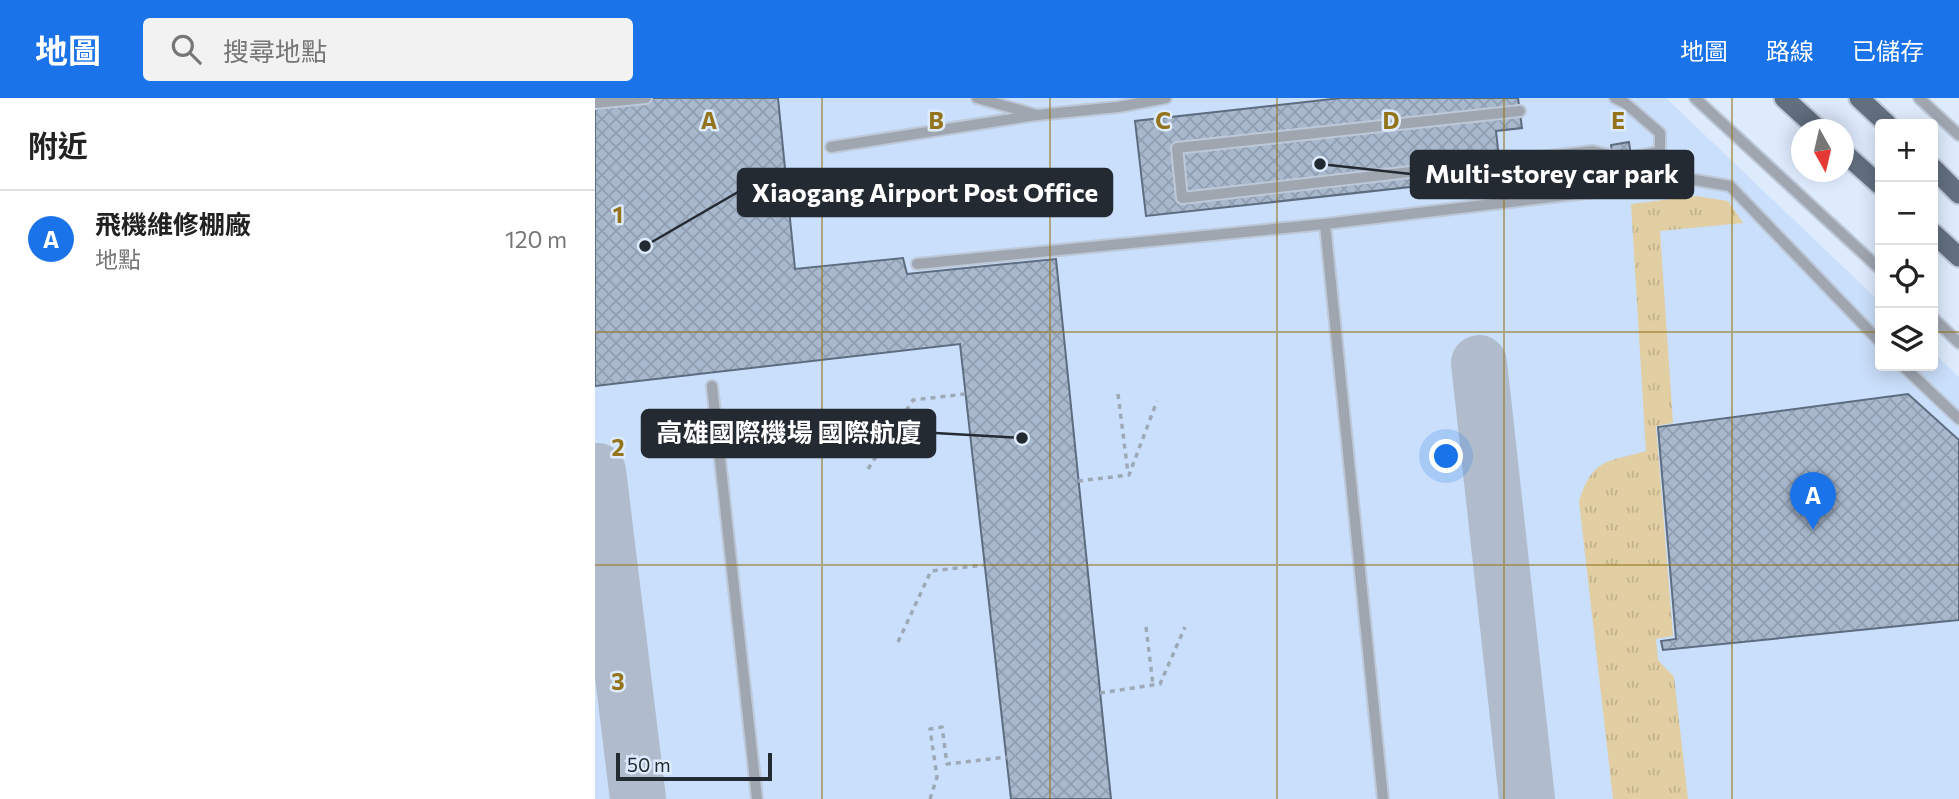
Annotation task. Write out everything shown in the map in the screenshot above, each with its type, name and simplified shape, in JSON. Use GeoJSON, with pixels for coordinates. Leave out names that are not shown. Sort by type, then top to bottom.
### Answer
{"type":"FeatureCollection","features":[{"type":"Feature","properties":{"kind":"main road"},"geometry":{"type":"LineString","coordinates":[[1784,98],[1807,119]]}},
{"type":"Feature","properties":{"kind":"main road"},"geometry":{"type":"LineString","coordinates":[[1859,98],[1882,119]]}},
{"type":"Feature","properties":{"kind":"main road"},"geometry":{"type":"LineString","coordinates":[[1854,162],[1876,182]]}},
{"type":"Feature","properties":{"kind":"main road"},"geometry":{"type":"LineString","coordinates":[[1938,174],[1959,194]]}},
{"type":"Feature","properties":{"kind":"main road"},"geometry":{"type":"LineString","coordinates":[[1938,238],[1959,257]]}},
{"type":"Feature","properties":{"kind":"lane"},"geometry":{"type":"LineString","coordinates":[[595,103],[646,98]]}},
{"type":"Feature","properties":{"kind":"lane"},"geometry":{"type":"LineString","coordinates":[[977,98],[1037,115]]}},
{"type":"Feature","properties":{"kind":"lane"},"geometry":{"type":"LineString","coordinates":[[831,147],[1166,98]]}},
{"type":"Feature","properties":{"kind":"lane"},"geometry":{"type":"LineString","coordinates":[[1520,111],[1177,148],[1182,198],[1593,151],[1625,159],[1660,151],[1660,133],[1625,103],[1615,98]]}},
{"type":"Feature","properties":{"kind":"lane"},"geometry":{"type":"LineString","coordinates":[[1695,98],[1875,264]]}},
{"type":"Feature","properties":{"kind":"lane"},"geometry":{"type":"LineString","coordinates":[[1919,98],[1959,135]]}},
{"type":"Feature","properties":{"kind":"lane"},"geometry":{"type":"LineString","coordinates":[[918,264],[1325,224],[1695,180],[1730,186],[1875,337]]}},
{"type":"Feature","properties":{"kind":"lane"},"geometry":{"type":"LineString","coordinates":[[1325,224],[1383,799]]}},
{"type":"Feature","properties":{"kind":"lane"},"geometry":{"type":"LineString","coordinates":[[1938,323],[1959,343]]}},
{"type":"Feature","properties":{"kind":"lane"},"geometry":{"type":"LineString","coordinates":[[1908,371],[1959,419]]}},
{"type":"Feature","properties":{"kind":"lane"},"geometry":{"type":"LineString","coordinates":[[712,386],[757,799]]}},
{"type":"Feature","properties":{"kind":"path"},"geometry":{"type":"LineString","coordinates":[[868,469],[912,400],[965,394]]}},
{"type":"Feature","properties":{"kind":"path"},"geometry":{"type":"LineString","coordinates":[[1118,394],[1129,475]]}},
{"type":"Feature","properties":{"kind":"path"},"geometry":{"type":"LineString","coordinates":[[1129,475],[1157,401]]}},
{"type":"Feature","properties":{"kind":"path"},"geometry":{"type":"LineString","coordinates":[[1078,481],[1129,475]]}},
{"type":"Feature","properties":{"kind":"path"},"geometry":{"type":"LineString","coordinates":[[898,642],[931,571],[984,565]]}},
{"type":"Feature","properties":{"kind":"path"},"geometry":{"type":"LineString","coordinates":[[1146,626],[1153,685]]}},
{"type":"Feature","properties":{"kind":"path"},"geometry":{"type":"LineString","coordinates":[[1100,693],[1160,684],[1185,627]]}},
{"type":"Feature","properties":{"kind":"path"},"geometry":{"type":"LineString","coordinates":[[930,799],[937,777],[930,729],[942,727],[947,764],[1007,757]]}},
{"type":"Feature","properties":{"kind":"shaded area"},"geometry":{"type":"Polygon","coordinates":[[[595,98],[1666,98],[1875,297],[1875,371],[1938,371],[1938,357],[1959,377],[1959,799],[595,799],[595,98]]]}},
{"type":"Feature","properties":{"kind":"green space"},"geometry":{"type":"Polygon","coordinates":[[[1696,196],[1728,201],[1743,223],[1660,231],[1673,423],[1656,426],[1673,636],[1656,639],[1658,660],[1674,677],[1688,799],[1613,799],[1579,501],[1596,469],[1611,460],[1646,451],[1631,204],[1696,196]]]}},
{"type":"Feature","properties":{"kind":"building"},"geometry":{"type":"Polygon","coordinates":[[[595,98],[778,98],[795,269],[903,258],[907,274],[1056,259],[1111,799],[1011,799],[960,344],[595,386],[595,98]]]}},
{"type":"Feature","properties":{"kind":"building"},"geometry":{"type":"Polygon","coordinates":[[[1341,98],[1518,98],[1522,128],[1496,131],[1501,177],[1146,216],[1135,121],[1341,98]]]}},
{"type":"Feature","properties":{"kind":"building"},"geometry":{"type":"Polygon","coordinates":[[[1629,142],[1632,164],[1614,167],[1611,145],[1629,142]]]}},
{"type":"Feature","properties":{"kind":"building"},"geometry":{"type":"Polygon","coordinates":[[[1908,394],[1959,440],[1959,620],[1663,650],[1661,641],[1676,639],[1658,427],[1908,394]]]}},
{"type":"Feature","properties":{"kind":"taxiway"},"geometry":{"type":"LineString","coordinates":[[1479,363],[1527,799]]}},
{"type":"Feature","properties":{"kind":"taxiway"},"geometry":{"type":"LineString","coordinates":[[598,471],[638,799]]}},
{"type":"Feature","properties":{"kind":"place","name":"Multi-storey car park"},"geometry":{"type":"Point","coordinates":[1320,164]}},
{"type":"Feature","properties":{"kind":"place","name":"Xiaogang Airport Post Office"},"geometry":{"type":"Point","coordinates":[645,246]}},
{"type":"Feature","properties":{"kind":"place","name":"高雄國際機場 國際航廈"},"geometry":{"type":"Point","coordinates":[1022,438]}},
{"type":"Feature","properties":{"kind":"place","name":"飛機維修棚廠"},"geometry":{"type":"Point","coordinates":[1813,530]}}]}
